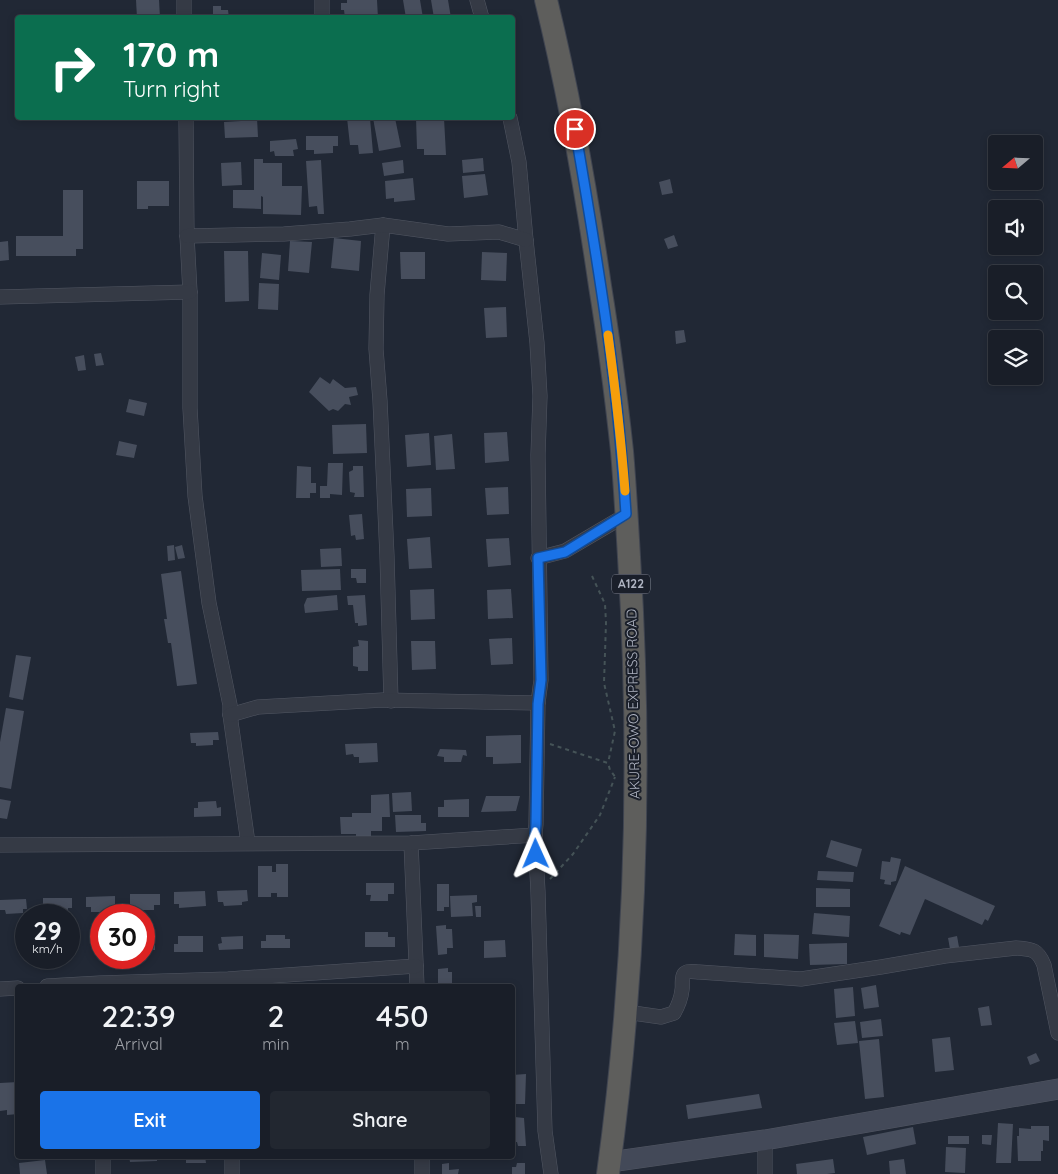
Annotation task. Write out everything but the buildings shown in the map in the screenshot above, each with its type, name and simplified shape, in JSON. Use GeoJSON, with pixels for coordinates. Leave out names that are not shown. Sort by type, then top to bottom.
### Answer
{"type":"FeatureCollection","features":[{"type":"Feature","properties":{"kind":"highway","name":"AKURE-OWO EXPRESS ROAD"},"geometry":{"type":"LineString","coordinates":[[546,0],[575,129],[592,228],[613,373],[622,452],[634,635],[636,788],[631,919],[626,1012],[609,1168]]}},
{"type":"Feature","properties":{"kind":"main road"},"geometry":{"type":"LineString","coordinates":[[609,1168],[1058,1089]]}},
{"type":"Feature","properties":{"kind":"street"},"geometry":{"type":"LineString","coordinates":[[184,0],[184,15]]}},
{"type":"Feature","properties":{"kind":"street"},"geometry":{"type":"LineString","coordinates":[[322,0],[322,15]]}},
{"type":"Feature","properties":{"kind":"street"},"geometry":{"type":"LineString","coordinates":[[477,0],[481,15]]}},
{"type":"Feature","properties":{"kind":"street"},"geometry":{"type":"LineString","coordinates":[[186,120],[187,236],[190,292],[190,408],[195,496],[209,603],[230,705],[248,843]]}},
{"type":"Feature","properties":{"kind":"street"},"geometry":{"type":"LineString","coordinates":[[510,120],[519,162],[537,343],[540,396],[538,558],[541,680],[538,704],[535,835],[545,1131],[551,1174]]}},
{"type":"Feature","properties":{"kind":"street"},"geometry":{"type":"LineString","coordinates":[[187,236],[284,234],[383,225],[448,234],[499,232],[526,240]]}},
{"type":"Feature","properties":{"kind":"street"},"geometry":{"type":"LineString","coordinates":[[383,225],[377,295],[376,349],[387,556],[391,700]]}},
{"type":"Feature","properties":{"kind":"street"},"geometry":{"type":"LineString","coordinates":[[0,297],[190,292]]}},
{"type":"Feature","properties":{"kind":"street"},"geometry":{"type":"LineString","coordinates":[[538,558],[565,552],[626,514]]}},
{"type":"Feature","properties":{"kind":"street"},"geometry":{"type":"LineString","coordinates":[[230,715],[258,707],[391,700],[538,704]]}},
{"type":"Feature","properties":{"kind":"street"},"geometry":{"type":"LineString","coordinates":[[0,845],[412,843],[535,835]]}},
{"type":"Feature","properties":{"kind":"street"},"geometry":{"type":"LineString","coordinates":[[412,843],[417,984]]}},
{"type":"Feature","properties":{"kind":"street"},"geometry":{"type":"LineString","coordinates":[[626,1012],[661,1017],[674,1013],[678,1007],[683,989],[682,976],[687,972],[801,978],[945,956],[1016,948],[1035,951],[1040,956],[1044,965],[1058,1033]]}},
{"type":"Feature","properties":{"kind":"street"},"geometry":{"type":"LineString","coordinates":[[164,984],[228,983],[416,966]]}},
{"type":"Feature","properties":{"kind":"street"},"geometry":{"type":"LineString","coordinates":[[0,989],[15,988]]}},
{"type":"Feature","properties":{"kind":"street"},"geometry":{"type":"LineString","coordinates":[[765,1140],[765,1174]]}},
{"type":"Feature","properties":{"kind":"street"},"geometry":{"type":"LineString","coordinates":[[103,1159],[103,1174]]}},
{"type":"Feature","properties":{"kind":"street"},"geometry":{"type":"LineString","coordinates":[[232,1159],[232,1174]]}},
{"type":"Feature","properties":{"kind":"street"},"geometry":{"type":"LineString","coordinates":[[422,1159],[422,1174]]}},
{"type":"Feature","properties":{"kind":"path"},"geometry":{"type":"LineString","coordinates":[[592,576],[605,604],[604,683],[615,731],[608,763],[610,770],[619,781],[636,788]]}},
{"type":"Feature","properties":{"kind":"path"},"geometry":{"type":"LineString","coordinates":[[538,740],[608,763]]}},
{"type":"Feature","properties":{"kind":"path"},"geometry":{"type":"LineString","coordinates":[[538,892],[573,854],[600,815],[615,777]]}},
{"type":"Feature","properties":{"kind":"slow traffic"},"geometry":{"type":"LineString","coordinates":[[608,335],[625,491]]}},
{"type":"Feature","properties":{"kind":"route"},"geometry":{"type":"LineString","coordinates":[[536,854],[538,704],[541,680],[538,558],[565,552],[626,514],[622,452],[613,373],[592,228],[575,129]]}}]}
